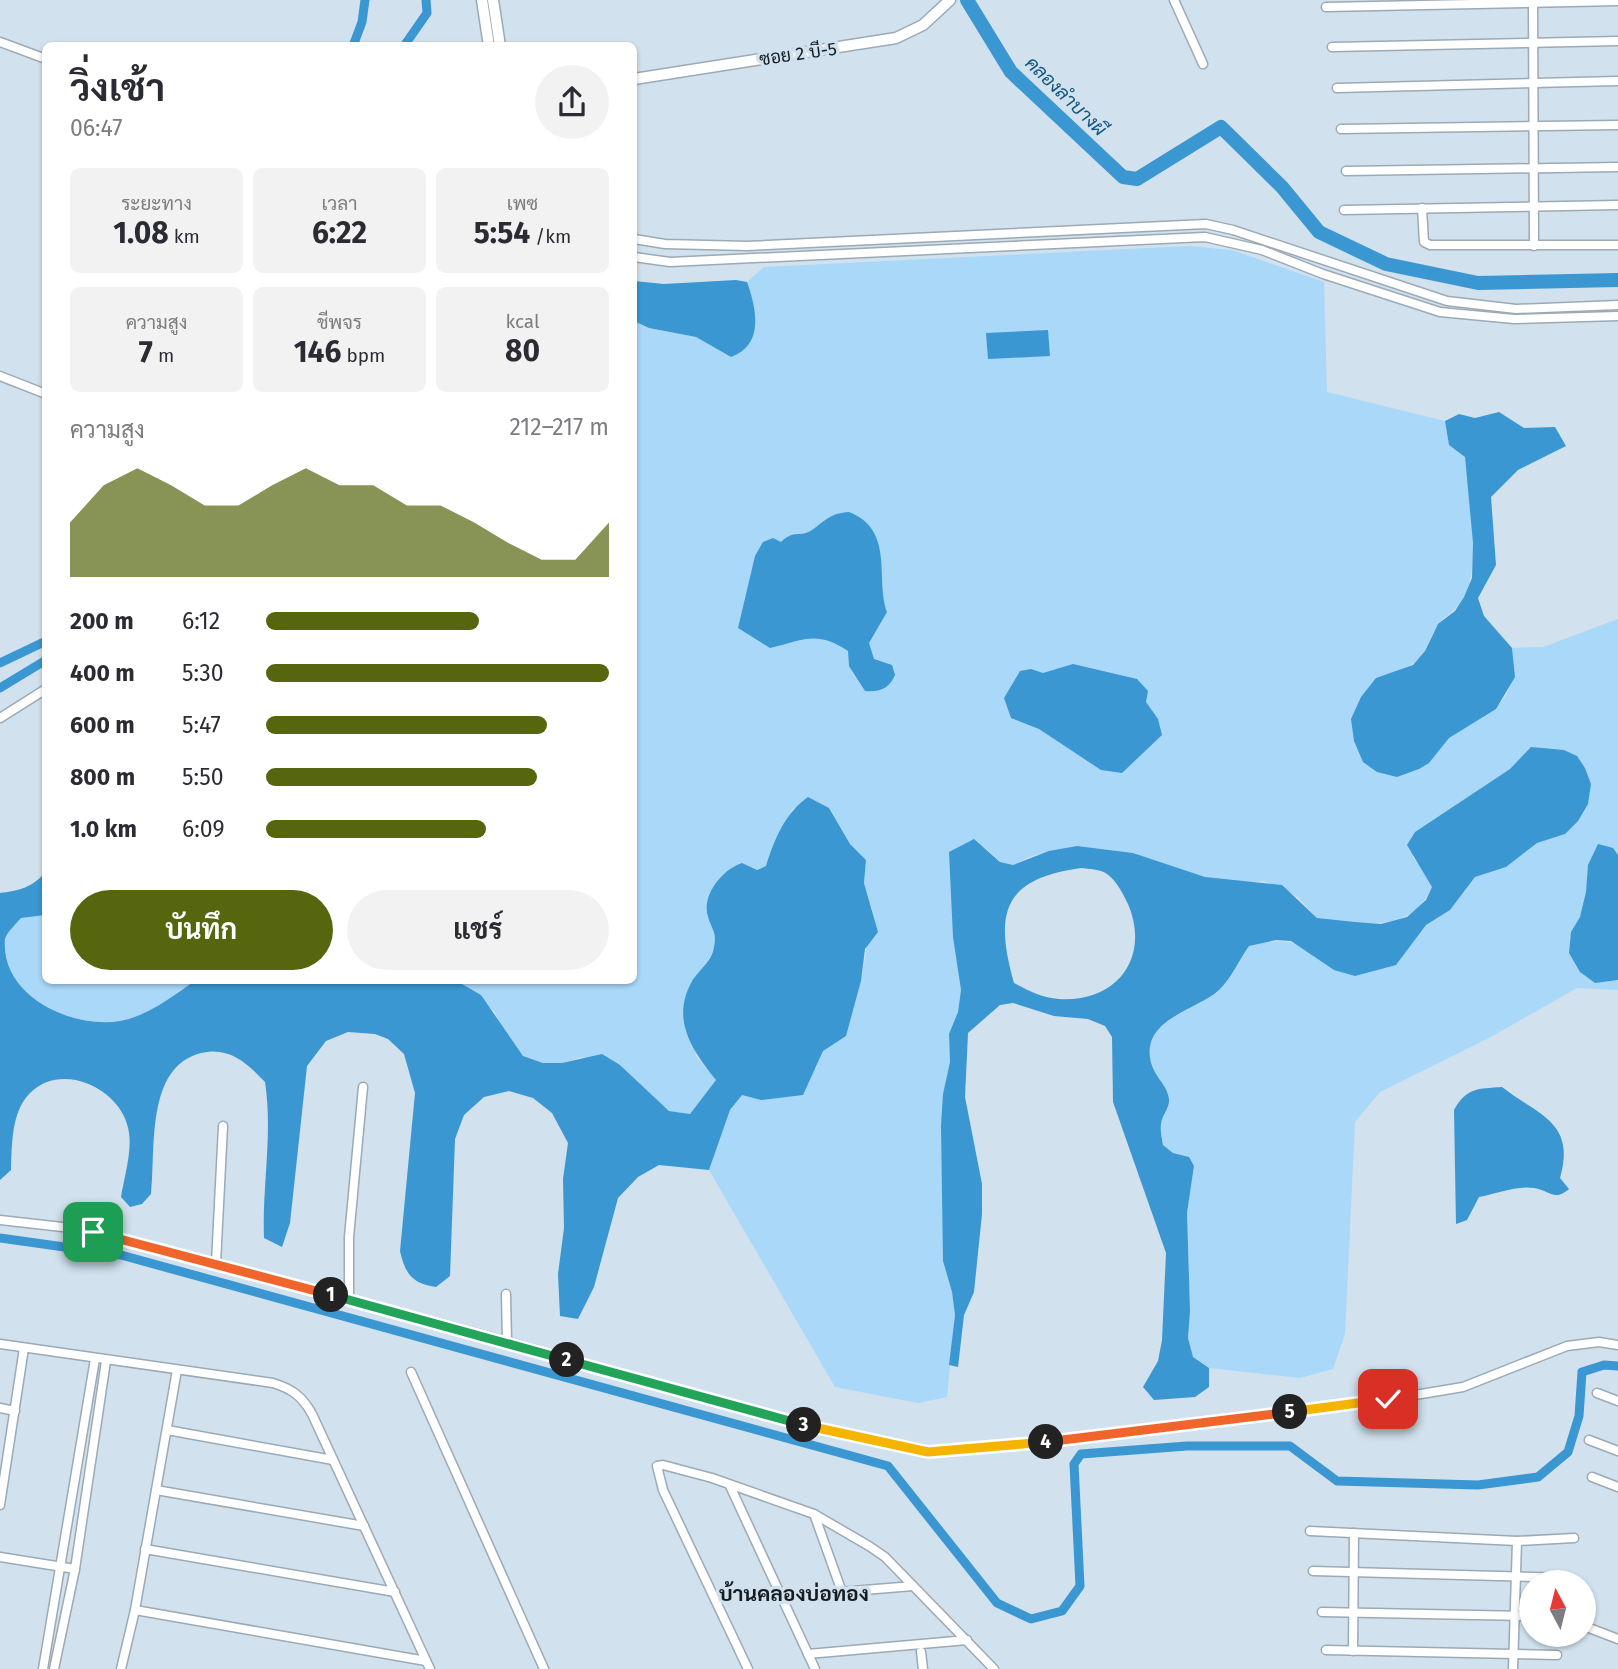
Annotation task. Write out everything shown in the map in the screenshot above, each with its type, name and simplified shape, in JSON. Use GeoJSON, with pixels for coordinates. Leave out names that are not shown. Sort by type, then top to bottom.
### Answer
{"type":"FeatureCollection","features":[{"type":"Feature","properties":{"kind":"street"},"geometry":{"type":"LineString","coordinates":[[482,0],[488,42]]}},
{"type":"Feature","properties":{"kind":"street"},"geometry":{"type":"LineString","coordinates":[[493,0],[499,42]]}},
{"type":"Feature","properties":{"kind":"street","name":"ซอย 2 บี-5"},"geometry":{"type":"LineString","coordinates":[[637,79],[896,38],[923,25],[950,0]]}},
{"type":"Feature","properties":{"kind":"street"},"geometry":{"type":"LineString","coordinates":[[1174,0],[1203,64]]}},
{"type":"Feature","properties":{"kind":"street"},"geometry":{"type":"LineString","coordinates":[[1533,1],[1534,246]]}},
{"type":"Feature","properties":{"kind":"street"},"geometry":{"type":"LineString","coordinates":[[1326,7],[1618,1]]}},
{"type":"Feature","properties":{"kind":"street"},"geometry":{"type":"LineString","coordinates":[[1332,47],[1618,41]]}},
{"type":"Feature","properties":{"kind":"street"},"geometry":{"type":"LineString","coordinates":[[0,42],[42,58]]}},
{"type":"Feature","properties":{"kind":"street"},"geometry":{"type":"LineString","coordinates":[[1337,88],[1618,81]]}},
{"type":"Feature","properties":{"kind":"street"},"geometry":{"type":"LineString","coordinates":[[1341,129],[1618,125]]}},
{"type":"Feature","properties":{"kind":"street"},"geometry":{"type":"LineString","coordinates":[[1346,172],[1618,167]]}},
{"type":"Feature","properties":{"kind":"street"},"geometry":{"type":"LineString","coordinates":[[1344,210],[1618,205]]}},
{"type":"Feature","properties":{"kind":"street"},"geometry":{"type":"LineString","coordinates":[[1422,208],[1424,242],[1430,246],[1618,245]]}},
{"type":"Feature","properties":{"kind":"street"},"geometry":{"type":"LineString","coordinates":[[637,239],[665,244],[747,246],[1206,224],[1233,230],[1447,301],[1516,309],[1618,305]]}},
{"type":"Feature","properties":{"kind":"street"},"geometry":{"type":"LineString","coordinates":[[637,257],[670,262],[1195,236],[1262,250],[1323,274],[1440,312],[1514,319],[1618,316]]}},
{"type":"Feature","properties":{"kind":"street"},"geometry":{"type":"LineString","coordinates":[[0,376],[42,392]]}},
{"type":"Feature","properties":{"kind":"street"},"geometry":{"type":"LineString","coordinates":[[0,718],[42,692]]}},
{"type":"Feature","properties":{"kind":"street"},"geometry":{"type":"LineString","coordinates":[[349,1300],[349,1237],[363,1087]]}},
{"type":"Feature","properties":{"kind":"street"},"geometry":{"type":"LineString","coordinates":[[216,1263],[223,1126]]}},
{"type":"Feature","properties":{"kind":"street"},"geometry":{"type":"LineString","coordinates":[[0,1220],[93,1232],[508,1341],[821,1430],[928,1452],[1047,1442],[1397,1398],[1463,1387],[1567,1346],[1590,1342],[1618,1345]]}},
{"type":"Feature","properties":{"kind":"street"},"geometry":{"type":"LineString","coordinates":[[506,1294],[508,1341]]}},
{"type":"Feature","properties":{"kind":"street"},"geometry":{"type":"LineString","coordinates":[[0,1343],[106,1361],[273,1383],[292,1389],[305,1400],[428,1665]]}},
{"type":"Feature","properties":{"kind":"street"},"geometry":{"type":"LineString","coordinates":[[0,1505],[2,1469],[15,1411],[24,1348]]}},
{"type":"Feature","properties":{"kind":"street"},"geometry":{"type":"LineString","coordinates":[[43,1669],[95,1359]]}},
{"type":"Feature","properties":{"kind":"street"},"geometry":{"type":"LineString","coordinates":[[54,1669],[75,1569],[106,1361]]}},
{"type":"Feature","properties":{"kind":"street"},"geometry":{"type":"LineString","coordinates":[[122,1669],[135,1610],[177,1370]]}},
{"type":"Feature","properties":{"kind":"street"},"geometry":{"type":"LineString","coordinates":[[411,1372],[544,1669]]}},
{"type":"Feature","properties":{"kind":"street"},"geometry":{"type":"LineString","coordinates":[[1598,1393],[1618,1401]]}},
{"type":"Feature","properties":{"kind":"street"},"geometry":{"type":"LineString","coordinates":[[0,1408],[15,1411]]}},
{"type":"Feature","properties":{"kind":"street"},"geometry":{"type":"LineString","coordinates":[[167,1430],[333,1460]]}},
{"type":"Feature","properties":{"kind":"street"},"geometry":{"type":"LineString","coordinates":[[1589,1440],[1618,1451]]}},
{"type":"Feature","properties":{"kind":"street"},"geometry":{"type":"LineString","coordinates":[[748,1669],[663,1490],[657,1466],[663,1465],[712,1478],[814,1514],[869,1546],[913,1586],[994,1669]]}},
{"type":"Feature","properties":{"kind":"street"},"geometry":{"type":"LineString","coordinates":[[1592,1477],[1618,1488]]}},
{"type":"Feature","properties":{"kind":"street"},"geometry":{"type":"LineString","coordinates":[[730,1486],[779,1597],[815,1669]]}},
{"type":"Feature","properties":{"kind":"street"},"geometry":{"type":"LineString","coordinates":[[156,1490],[363,1526]]}},
{"type":"Feature","properties":{"kind":"street"},"geometry":{"type":"LineString","coordinates":[[814,1514],[842,1592]]}},
{"type":"Feature","properties":{"kind":"street"},"geometry":{"type":"LineString","coordinates":[[1310,1531],[1517,1541],[1574,1538]]}},
{"type":"Feature","properties":{"kind":"street"},"geometry":{"type":"LineString","coordinates":[[1353,1651],[1354,1533]]}},
{"type":"Feature","properties":{"kind":"street"},"geometry":{"type":"LineString","coordinates":[[1513,1669],[1517,1541]]}},
{"type":"Feature","properties":{"kind":"street"},"geometry":{"type":"LineString","coordinates":[[145,1549],[395,1592]]}},
{"type":"Feature","properties":{"kind":"street"},"geometry":{"type":"LineString","coordinates":[[0,1557],[75,1569]]}},
{"type":"Feature","properties":{"kind":"street"},"geometry":{"type":"LineString","coordinates":[[1313,1571],[1519,1575]]}},
{"type":"Feature","properties":{"kind":"street"},"geometry":{"type":"LineString","coordinates":[[779,1597],[913,1586]]}},
{"type":"Feature","properties":{"kind":"street"},"geometry":{"type":"LineString","coordinates":[[135,1610],[428,1665]]}},
{"type":"Feature","properties":{"kind":"street"},"geometry":{"type":"LineString","coordinates":[[1322,1612],[1519,1616]]}},
{"type":"Feature","properties":{"kind":"street"},"geometry":{"type":"LineString","coordinates":[[1596,1631],[1618,1639]]}},
{"type":"Feature","properties":{"kind":"street"},"geometry":{"type":"LineString","coordinates":[[808,1654],[967,1640]]}},
{"type":"Feature","properties":{"kind":"street"},"geometry":{"type":"LineString","coordinates":[[1326,1650],[1557,1656]]}},
{"type":"Feature","properties":{"kind":"street"},"geometry":{"type":"LineString","coordinates":[[921,1652],[923,1669]]}},
{"type":"Feature","properties":{"kind":"shaded area"},"geometry":{"type":"Polygon","coordinates":[[[1188,246],[1232,250],[1324,282],[1327,392],[1445,421],[1449,445],[1465,456],[1473,529],[1469,585],[1463,599],[1437,626],[1416,661],[1397,672],[1376,678],[1429,763],[1446,740],[1488,712],[1505,697],[1513,670],[1512,648],[1543,647],[1618,619],[1618,990],[1577,988],[1489,1038],[1380,1092],[1355,1122],[1345,1334],[1333,1369],[1300,1378],[1209,1368],[1193,1357],[1188,1338],[1190,1311],[1187,1213],[1194,1167],[1189,1157],[1173,1153],[1164,1146],[1161,1124],[1169,1099],[1151,1064],[1151,1044],[1164,1024],[1210,997],[1223,986],[1249,946],[1277,941],[1295,944],[1334,970],[1413,941],[1426,925],[1450,910],[1475,877],[1506,867],[1537,843],[1565,834],[1577,756],[1564,750],[1531,748],[1510,769],[1415,832],[1413,858],[1425,872],[1432,887],[1423,902],[1411,913],[1383,922],[1317,918],[1298,897],[1264,881],[1240,883],[1205,877],[1133,853],[1077,846],[1031,856],[1013,865],[1001,862],[983,846],[959,966],[961,990],[958,1012],[949,1034],[950,1062],[943,1094],[943,1261],[955,1315],[947,1397],[918,1403],[835,1387],[709,1170],[730,1110],[742,1095],[761,1100],[816,1068],[822,1051],[846,1035],[861,981],[873,912],[864,883],[866,860],[850,844],[829,808],[793,808],[772,848],[766,866],[756,870],[742,863],[707,916],[715,936],[715,944],[709,958],[691,982],[696,1056],[716,1080],[690,1114],[669,1111],[620,1065],[582,1057],[562,1063],[543,1063],[523,1056],[505,1034],[495,1012],[460,984],[637,984],[637,322],[649,328],[696,337],[731,357],[741,352],[752,336],[755,315],[747,282],[764,267],[1188,246]]]}},
{"type":"Feature","properties":{"kind":"shaded area"},"geometry":{"type":"Polygon","coordinates":[[[42,915],[42,984],[190,984],[160,1005],[120,1021],[81,1020],[62,1014],[27,993],[14,977],[7,960],[5,939],[21,918],[42,915]]]}},
{"type":"Feature","properties":{"kind":"water"},"geometry":{"type":"Polygon","coordinates":[[[736,280],[747,282],[755,315],[755,326],[749,344],[731,357],[696,337],[649,328],[637,322],[637,281],[664,284],[736,280]]]}},
{"type":"Feature","properties":{"kind":"water"},"geometry":{"type":"Polygon","coordinates":[[[1048,330],[1050,356],[988,359],[986,333],[1048,330]]]}},
{"type":"Feature","properties":{"kind":"water"},"geometry":{"type":"Polygon","coordinates":[[[1499,412],[1524,428],[1555,427],[1566,446],[1518,470],[1491,497],[1496,565],[1478,598],[1484,616],[1512,648],[1515,677],[1496,709],[1449,738],[1429,763],[1397,777],[1377,772],[1363,762],[1354,741],[1351,719],[1361,697],[1376,678],[1413,665],[1425,651],[1438,624],[1455,611],[1472,578],[1473,543],[1465,457],[1449,445],[1445,421],[1459,414],[1475,418],[1499,412]]]}},
{"type":"Feature","properties":{"kind":"water"},"geometry":{"type":"Polygon","coordinates":[[[849,512],[873,530],[881,556],[887,612],[869,643],[874,659],[892,665],[895,675],[887,686],[875,691],[865,691],[849,666],[848,651],[837,645],[810,639],[770,648],[738,628],[755,556],[763,542],[773,538],[781,542],[790,536],[808,532],[833,515],[849,512]]]}},
{"type":"Feature","properties":{"kind":"water"},"geometry":{"type":"Polygon","coordinates":[[[1073,664],[1137,679],[1148,691],[1146,702],[1158,719],[1162,735],[1122,773],[1101,770],[1039,729],[1011,718],[1004,698],[1020,671],[1031,669],[1043,673],[1073,664]]]}},
{"type":"Feature","properties":{"kind":"water"},"geometry":{"type":"Polygon","coordinates":[[[1531,747],[1564,750],[1577,756],[1585,768],[1591,784],[1588,804],[1578,821],[1565,834],[1537,843],[1506,867],[1475,877],[1450,910],[1426,925],[1396,965],[1355,976],[1334,970],[1291,941],[1276,940],[1249,946],[1219,990],[1175,1016],[1156,1033],[1151,1044],[1151,1064],[1169,1099],[1161,1124],[1163,1145],[1173,1153],[1189,1157],[1194,1166],[1187,1213],[1190,1311],[1188,1338],[1193,1357],[1209,1368],[1209,1387],[1195,1397],[1154,1400],[1143,1387],[1158,1361],[1162,1340],[1166,1253],[1113,1102],[1112,1037],[1105,1026],[1088,1019],[1054,1016],[1013,1003],[1000,1005],[968,1033],[965,1097],[982,1184],[982,1214],[974,1292],[964,1315],[958,1367],[949,1365],[955,1315],[943,1261],[941,1126],[943,1094],[950,1062],[949,1034],[958,1012],[961,990],[953,937],[949,852],[974,839],[1000,862],[1013,865],[1049,851],[1077,846],[1133,853],[1205,877],[1282,885],[1317,918],[1381,924],[1407,917],[1426,900],[1432,887],[1407,845],[1415,832],[1510,769],[1531,747]],[[1081,868],[1055,873],[1020,890],[1011,903],[1006,918],[1005,937],[1014,983],[1047,997],[1079,998],[1097,993],[1112,985],[1131,959],[1135,942],[1134,924],[1128,904],[1111,877],[1101,871],[1081,868]]]}},
{"type":"Feature","properties":{"kind":"water"},"geometry":{"type":"Polygon","coordinates":[[[808,797],[829,808],[850,844],[866,860],[864,883],[878,932],[865,949],[861,981],[846,1036],[823,1051],[803,1095],[761,1100],[742,1095],[730,1110],[709,1170],[659,1165],[638,1177],[618,1198],[594,1287],[578,1319],[560,1316],[558,1274],[564,1228],[563,1179],[568,1143],[552,1113],[533,1098],[509,1091],[484,1097],[464,1115],[455,1139],[450,1276],[436,1287],[415,1280],[407,1271],[400,1251],[415,1093],[404,1054],[388,1039],[375,1034],[348,1032],[326,1041],[307,1066],[290,1223],[282,1247],[264,1238],[268,1141],[265,1082],[251,1068],[229,1054],[211,1051],[201,1053],[183,1061],[170,1075],[157,1112],[151,1194],[142,1204],[130,1207],[121,1197],[129,1148],[125,1118],[116,1104],[104,1093],[90,1084],[75,1080],[59,1079],[44,1083],[24,1101],[14,1129],[11,1170],[0,1180],[0,893],[25,887],[42,875],[42,915],[21,918],[12,928],[5,939],[7,960],[14,977],[27,993],[62,1014],[82,1020],[120,1021],[160,1005],[190,984],[462,984],[481,995],[523,1056],[543,1063],[562,1063],[602,1054],[620,1065],[669,1111],[690,1114],[716,1080],[687,1035],[683,1010],[691,983],[711,957],[714,947],[714,934],[708,917],[708,900],[715,884],[735,866],[742,863],[757,870],[766,866],[781,828],[808,797]]]}},
{"type":"Feature","properties":{"kind":"water"},"geometry":{"type":"Polygon","coordinates":[[[1598,844],[1613,848],[1618,855],[1618,980],[1595,983],[1580,972],[1569,953],[1571,932],[1580,917],[1586,892],[1588,865],[1598,844]]]}},
{"type":"Feature","properties":{"kind":"water"},"geometry":{"type":"Polygon","coordinates":[[[1502,1087],[1551,1122],[1558,1132],[1563,1144],[1564,1159],[1560,1178],[1569,1189],[1555,1195],[1534,1188],[1521,1188],[1479,1197],[1467,1220],[1456,1224],[1454,1110],[1469,1093],[1502,1087]]]}},
{"type":"Feature","properties":{"kind":"waterway"},"geometry":{"type":"LineString","coordinates":[[354,42],[362,22],[365,0]]}},
{"type":"Feature","properties":{"kind":"waterway"},"geometry":{"type":"LineString","coordinates":[[407,42],[427,13],[426,0]]}},
{"type":"Feature","properties":{"kind":"waterway","name":"คลองลำบางผี"},"geometry":{"type":"LineString","coordinates":[[967,0],[1011,72],[1123,177],[1137,179],[1221,127],[1282,187],[1319,232],[1386,264],[1478,283],[1618,280]]}},
{"type":"Feature","properties":{"kind":"waterway"},"geometry":{"type":"LineString","coordinates":[[0,663],[42,643]]}},
{"type":"Feature","properties":{"kind":"waterway"},"geometry":{"type":"LineString","coordinates":[[0,688],[42,662]]}},
{"type":"Feature","properties":{"kind":"waterway"},"geometry":{"type":"LineString","coordinates":[[0,1238],[121,1255],[888,1466],[997,1603],[1031,1619],[1062,1611],[1080,1586],[1074,1464],[1081,1454],[1187,1446],[1290,1446],[1337,1481],[1478,1485],[1538,1477],[1568,1452],[1579,1416],[1582,1372],[1604,1365],[1618,1366]]}},
{"type":"Feature","properties":{"kind":"district","name":"บ้านคลองบ่อทอง"},"geometry":{"type":"Point","coordinates":[794,1594]}},
{"type":"Feature","properties":{"kind":"route"},"geometry":{"type":"LineString","coordinates":[[93,1232],[483,1335],[821,1430],[928,1452],[1047,1442],[1388,1399]]}}]}
